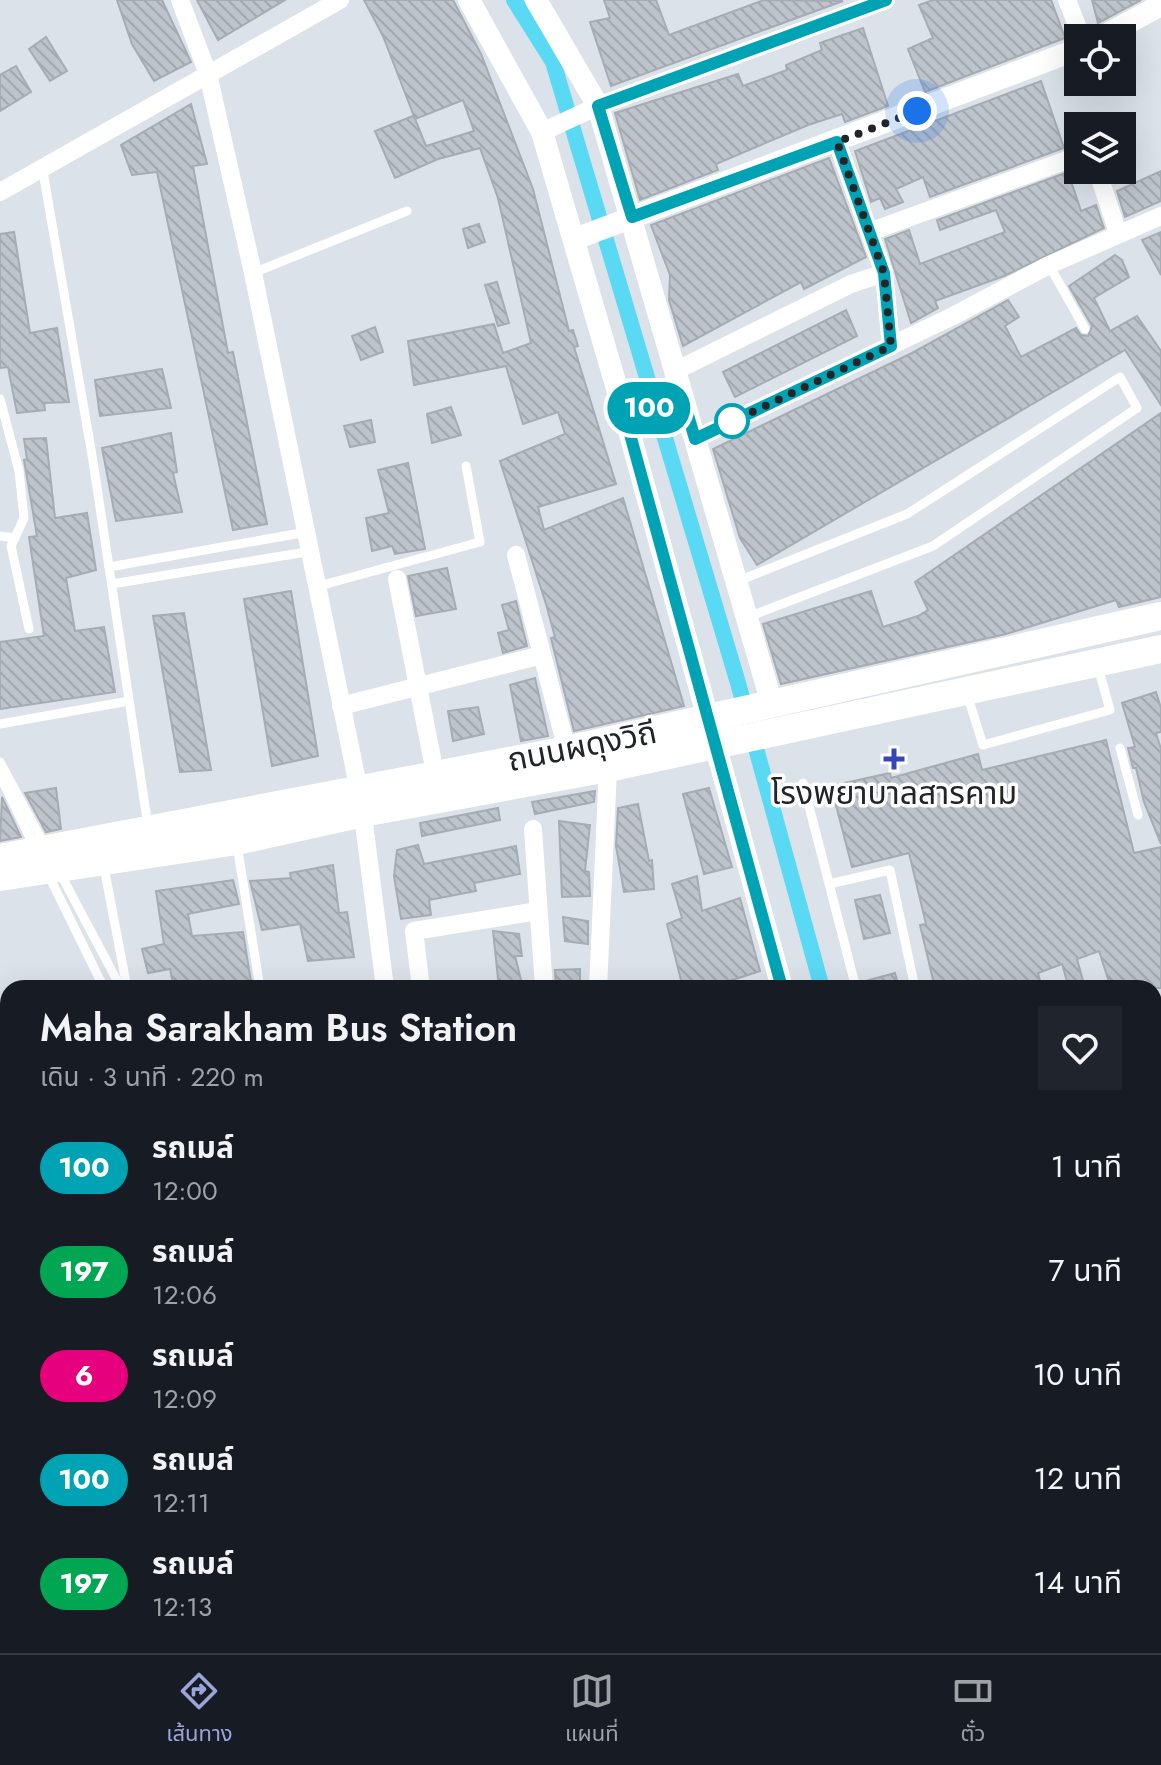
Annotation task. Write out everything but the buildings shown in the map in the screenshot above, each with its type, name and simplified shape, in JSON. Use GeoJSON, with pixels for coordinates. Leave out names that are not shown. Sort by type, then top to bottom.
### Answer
{"type":"FeatureCollection","features":[{"type":"Feature","properties":{"kind":"main road","name":"ถนนผดุงวิถี"},"geometry":{"type":"LineString","coordinates":[[0,858],[149,829],[608,768],[718,732],[764,706],[1161,616]]}},
{"type":"Feature","properties":{"kind":"main road","name":"ถนนผดุงวิถี"},"geometry":{"type":"LineString","coordinates":[[0,877],[237,841],[361,801],[567,750],[718,732],[764,737],[1161,649]]}},
{"type":"Feature","properties":{"kind":"street"},"geometry":{"type":"LineString","coordinates":[[180,0],[208,74],[312,551],[361,801],[384,980]]}},
{"type":"Feature","properties":{"kind":"street"},"geometry":{"type":"LineString","coordinates":[[0,192],[340,0]]}},
{"type":"Feature","properties":{"kind":"street"},"geometry":{"type":"LineString","coordinates":[[469,0],[542,132],[718,732],[780,980]]}},
{"type":"Feature","properties":{"kind":"street"},"geometry":{"type":"LineString","coordinates":[[536,0],[598,106],[748,617],[764,706]]}},
{"type":"Feature","properties":{"kind":"street"},"geometry":{"type":"LineString","coordinates":[[542,132],[598,106],[886,0]]}},
{"type":"Feature","properties":{"kind":"street"},"geometry":{"type":"LineString","coordinates":[[1067,0],[1076,24]]}},
{"type":"Feature","properties":{"kind":"street"},"geometry":{"type":"LineString","coordinates":[[1126,24],[1161,5]]}},
{"type":"Feature","properties":{"kind":"street"},"geometry":{"type":"LineString","coordinates":[[575,239],[1064,54]]}},
{"type":"Feature","properties":{"kind":"street"},"geometry":{"type":"LineString","coordinates":[[837,142],[872,231],[884,273],[891,346]]}},
{"type":"Feature","properties":{"kind":"street"},"geometry":{"type":"LineString","coordinates":[[872,231],[1064,161]]}},
{"type":"Feature","properties":{"kind":"street"},"geometry":{"type":"LineString","coordinates":[[1102,184],[1118,233]]}},
{"type":"Feature","properties":{"kind":"street"},"geometry":{"type":"LineString","coordinates":[[695,439],[891,346],[1049,265],[1161,216]]}},
{"type":"Feature","properties":{"kind":"street"},"geometry":{"type":"LineString","coordinates":[[675,371],[851,284],[884,273]]}},
{"type":"Feature","properties":{"kind":"street"},"geometry":{"type":"LineString","coordinates":[[625,416],[683,398]]}},
{"type":"Feature","properties":{"kind":"street"},"geometry":{"type":"LineString","coordinates":[[516,555],[567,750]]}},
{"type":"Feature","properties":{"kind":"street"},"geometry":{"type":"LineString","coordinates":[[397,579],[432,758]]}},
{"type":"Feature","properties":{"kind":"street"},"geometry":{"type":"LineString","coordinates":[[341,706],[542,655]]}},
{"type":"Feature","properties":{"kind":"street"},"geometry":{"type":"LineString","coordinates":[[598,980],[608,768]]}},
{"type":"Feature","properties":{"kind":"street"},"geometry":{"type":"LineString","coordinates":[[533,829],[543,980]]}},
{"type":"Feature","properties":{"kind":"street"},"geometry":{"type":"LineString","coordinates":[[420,980],[414,931],[538,911]]}},
{"type":"Feature","properties":{"kind":"lane"},"geometry":{"type":"LineString","coordinates":[[42,166],[112,584],[149,829]]}},
{"type":"Feature","properties":{"kind":"lane"},"geometry":{"type":"LineString","coordinates":[[253,273],[407,211]]}},
{"type":"Feature","properties":{"kind":"lane"},"geometry":{"type":"LineString","coordinates":[[1049,265],[1085,329]]}},
{"type":"Feature","properties":{"kind":"lane"},"geometry":{"type":"LineString","coordinates":[[738,581],[907,514],[1120,377],[1137,408],[933,546],[748,617]]}},
{"type":"Feature","properties":{"kind":"lane"},"geometry":{"type":"LineString","coordinates":[[0,399],[19,471],[24,518],[11,546],[29,629]]}},
{"type":"Feature","properties":{"kind":"lane"},"geometry":{"type":"LineString","coordinates":[[319,586],[480,542],[466,466]]}},
{"type":"Feature","properties":{"kind":"lane"},"geometry":{"type":"LineString","coordinates":[[109,567],[308,532]]}},
{"type":"Feature","properties":{"kind":"lane"},"geometry":{"type":"LineString","coordinates":[[0,536],[15,538]]}},
{"type":"Feature","properties":{"kind":"lane"},"geometry":{"type":"LineString","coordinates":[[112,584],[312,551]]}},
{"type":"Feature","properties":{"kind":"lane"},"geometry":{"type":"LineString","coordinates":[[966,691],[983,745],[1110,710],[1097,665]]}},
{"type":"Feature","properties":{"kind":"lane"},"geometry":{"type":"LineString","coordinates":[[0,724],[129,701]]}},
{"type":"Feature","properties":{"kind":"lane"},"geometry":{"type":"LineString","coordinates":[[1120,748],[1138,815]]}},
{"type":"Feature","properties":{"kind":"lane"},"geometry":{"type":"LineString","coordinates":[[0,762],[117,980]]}},
{"type":"Feature","properties":{"kind":"lane"},"geometry":{"type":"LineString","coordinates":[[0,776],[100,980]]}},
{"type":"Feature","properties":{"kind":"lane"},"geometry":{"type":"LineString","coordinates":[[803,783],[854,980]]}},
{"type":"Feature","properties":{"kind":"lane"},"geometry":{"type":"LineString","coordinates":[[237,841],[259,980]]}},
{"type":"Feature","properties":{"kind":"lane"},"geometry":{"type":"LineString","coordinates":[[103,859],[126,980]]}},
{"type":"Feature","properties":{"kind":"lane"},"geometry":{"type":"LineString","coordinates":[[829,884],[890,870],[913,980]]}},
{"type":"Feature","properties":{"kind":"waterway"},"geometry":{"type":"LineString","coordinates":[[514,0],[553,62],[738,683],[820,980]]}},
{"type":"Feature","properties":{"kind":"bus line","name":"100"},"geometry":{"type":"LineString","coordinates":[[780,980],[711,739],[625,416],[683,398],[695,439],[891,346],[884,273],[872,231],[837,142],[632,217],[598,106],[886,0]]}},
{"type":"Feature","properties":{"kind":"place","name":"โรงพยาบาลสารคาม"},"geometry":{"type":"Point","coordinates":[894,759]}},
{"type":"Feature","properties":{"kind":"route"},"geometry":{"type":"LineString","coordinates":[[732,421],[723,426],[891,346],[884,273],[872,231],[837,142],[917,111]]}}]}
